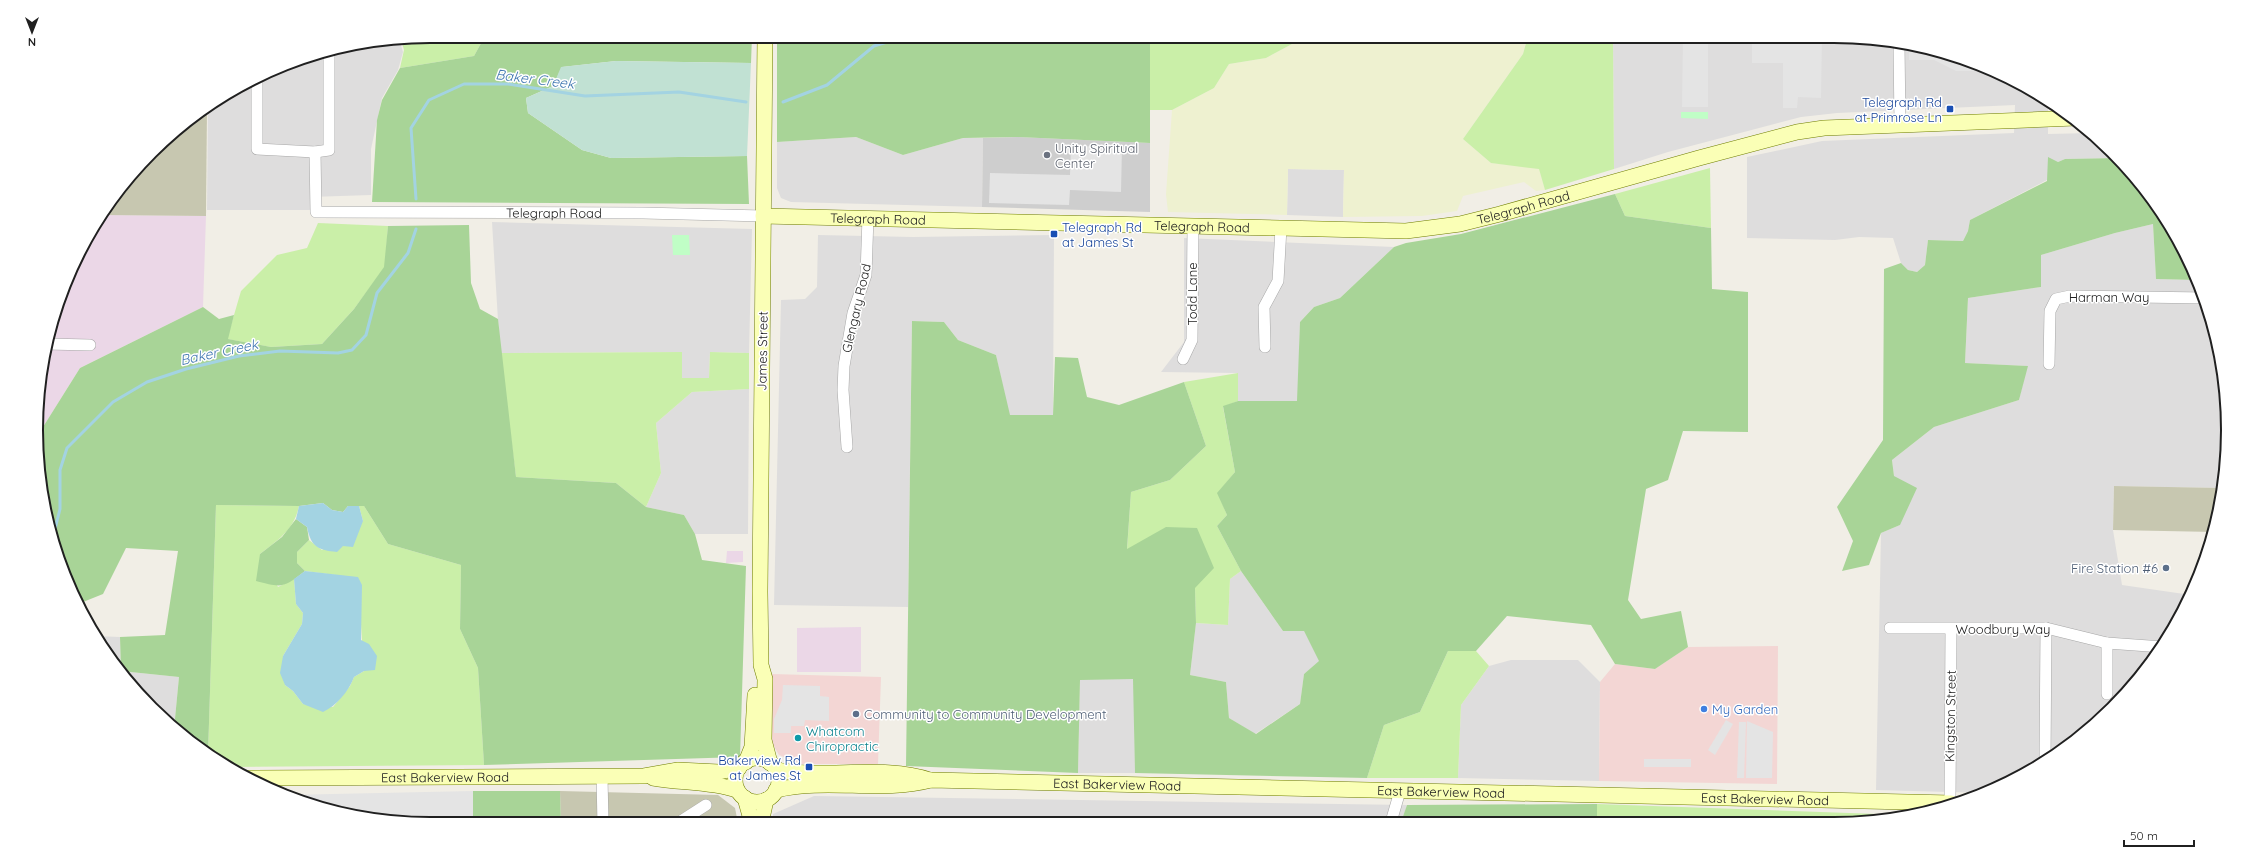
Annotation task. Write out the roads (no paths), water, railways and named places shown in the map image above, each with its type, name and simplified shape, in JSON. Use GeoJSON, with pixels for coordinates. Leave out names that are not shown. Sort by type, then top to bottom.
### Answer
{"type":"FeatureCollection","features":[{"type":"Feature","properties":{"kind":"main road","name":"James Street"},"geometry":{"type":"LineString","coordinates":[[765,43],[761,665],[765,679],[764,740],[773,766]]}},
{"type":"Feature","properties":{"kind":"main road","name":"Telegraph Road"},"geometry":{"type":"LineString","coordinates":[[763,216],[868,217],[1406,231],[1453,225],[1797,132],[1824,128],[1900,124],[2064,118]]}},
{"type":"Feature","properties":{"kind":"main road","name":"James Street"},"geometry":{"type":"LineString","coordinates":[[742,765],[752,747],[756,679],[761,665]]}},
{"type":"Feature","properties":{"kind":"main road"},"geometry":{"type":"LineString","coordinates":[[750,817],[736,777],[742,765],[760,759],[773,766],[778,779],[763,817]]}},
{"type":"Feature","properties":{"kind":"main road","name":"East Bakerview Road"},"geometry":{"type":"LineString","coordinates":[[261,778],[644,776],[678,770],[719,772],[742,765]]}},
{"type":"Feature","properties":{"kind":"main road","name":"East Bakerview Road"},"geometry":{"type":"LineString","coordinates":[[773,766],[801,774],[818,772],[914,774],[931,780]]}},
{"type":"Feature","properties":{"kind":"main road","name":"East Bakerview Road"},"geometry":{"type":"LineString","coordinates":[[644,776],[679,783],[719,784],[741,794]]}},
{"type":"Feature","properties":{"kind":"main road","name":"East Bakerview Road"},"geometry":{"type":"LineString","coordinates":[[771,795],[803,785],[911,785],[931,780],[1938,803]]}},
{"type":"Feature","properties":{"kind":"main road"},"geometry":{"type":"LineString","coordinates":[[741,794],[754,802],[771,795]]}},
{"type":"Feature","properties":{"kind":"street"},"geometry":{"type":"LineString","coordinates":[[1899,48],[1900,124]]}},
{"type":"Feature","properties":{"kind":"street"},"geometry":{"type":"LineString","coordinates":[[257,84],[257,149],[315,152],[329,150],[329,56]]}},
{"type":"Feature","properties":{"kind":"street","name":"Telegraph Road"},"geometry":{"type":"LineString","coordinates":[[315,152],[316,212],[643,213],[763,216]]}},
{"type":"Feature","properties":{"kind":"street","name":"Glengary Road"},"geometry":{"type":"LineString","coordinates":[[847,446],[844,366],[853,313],[866,275],[868,217]]}},
{"type":"Feature","properties":{"kind":"street","name":"Todd Lane"},"geometry":{"type":"LineString","coordinates":[[1183,359],[1192,340],[1193,226]]}},
{"type":"Feature","properties":{"kind":"street"},"geometry":{"type":"LineString","coordinates":[[1265,347],[1264,307],[1278,281],[1281,228]]}},
{"type":"Feature","properties":{"kind":"street","name":"Harman Way"},"geometry":{"type":"LineString","coordinates":[[2049,364],[2050,311],[2056,299],[2070,296],[2197,298]]}},
{"type":"Feature","properties":{"kind":"street"},"geometry":{"type":"LineString","coordinates":[[53,344],[90,345]]}},
{"type":"Feature","properties":{"kind":"street","name":"Woodbury Way"},"geometry":{"type":"LineString","coordinates":[[1890,628],[2046,628],[2107,643],[2156,646]]}},
{"type":"Feature","properties":{"kind":"street"},"geometry":{"type":"LineString","coordinates":[[2045,754],[2046,628]]}},
{"type":"Feature","properties":{"kind":"street","name":"Kingston Street"},"geometry":{"type":"LineString","coordinates":[[1950,799],[1951,629]]}},
{"type":"Feature","properties":{"kind":"street"},"geometry":{"type":"LineString","coordinates":[[2106,694],[2107,643]]}},
{"type":"Feature","properties":{"kind":"street"},"geometry":{"type":"LineString","coordinates":[[602,776],[603,817]]}},
{"type":"Feature","properties":{"kind":"street"},"geometry":{"type":"LineString","coordinates":[[1392,817],[1400,791]]}},
{"type":"Feature","properties":{"kind":"street"},"geometry":{"type":"LineString","coordinates":[[687,817],[706,805]]}},
{"type":"Feature","properties":{"kind":"water"},"geometry":{"type":"Polygon","coordinates":[[[323,503],[332,510],[343,512],[348,506],[359,506],[363,521],[353,547],[343,546],[337,552],[320,548],[313,543],[307,527],[296,519],[299,506],[323,503]]]}},
{"type":"Feature","properties":{"kind":"water"},"geometry":{"type":"Polygon","coordinates":[[[305,571],[358,577],[362,585],[361,640],[369,644],[377,656],[375,670],[364,671],[354,677],[342,698],[323,712],[303,704],[293,691],[285,685],[280,673],[283,656],[302,624],[303,613],[296,604],[294,579],[305,571]]]}},
{"type":"Feature","properties":{"kind":"waterway","name":"Baker Creek"},"geometry":{"type":"LineString","coordinates":[[783,102],[827,85],[874,46],[884,43]]}},
{"type":"Feature","properties":{"kind":"waterway","name":"Baker Creek"},"geometry":{"type":"LineString","coordinates":[[416,199],[411,128],[429,100],[464,84],[508,84],[585,96],[679,92],[746,102]]}},
{"type":"Feature","properties":{"kind":"waterway","name":"Baker Creek"},"geometry":{"type":"LineString","coordinates":[[55,527],[60,509],[60,470],[67,448],[113,402],[147,382],[186,369],[239,356],[280,351],[338,353],[352,350],[366,335],[377,293],[408,253],[416,229]]}},
{"type":"Feature","properties":{"kind":"place","name":"Telegraph Rd at Primrose Ln"},"geometry":{"type":"Point","coordinates":[1950,109]}},
{"type":"Feature","properties":{"kind":"place","name":"Unity Spiritual Center"},"geometry":{"type":"Point","coordinates":[1047,155]}},
{"type":"Feature","properties":{"kind":"place","name":"Telegraph Rd at James St"},"geometry":{"type":"Point","coordinates":[1054,234]}},
{"type":"Feature","properties":{"kind":"place","name":"Fire Station #6"},"geometry":{"type":"Point","coordinates":[2166,568]}},
{"type":"Feature","properties":{"kind":"place","name":"My Garden"},"geometry":{"type":"Point","coordinates":[1704,709]}},
{"type":"Feature","properties":{"kind":"place","name":"Community to Community Development"},"geometry":{"type":"Point","coordinates":[856,714]}},
{"type":"Feature","properties":{"kind":"place","name":"Whatcom Chiropractic"},"geometry":{"type":"Point","coordinates":[798,738]}},
{"type":"Feature","properties":{"kind":"place","name":"Bakerview Rd at James St"},"geometry":{"type":"Point","coordinates":[809,767]}}]}
